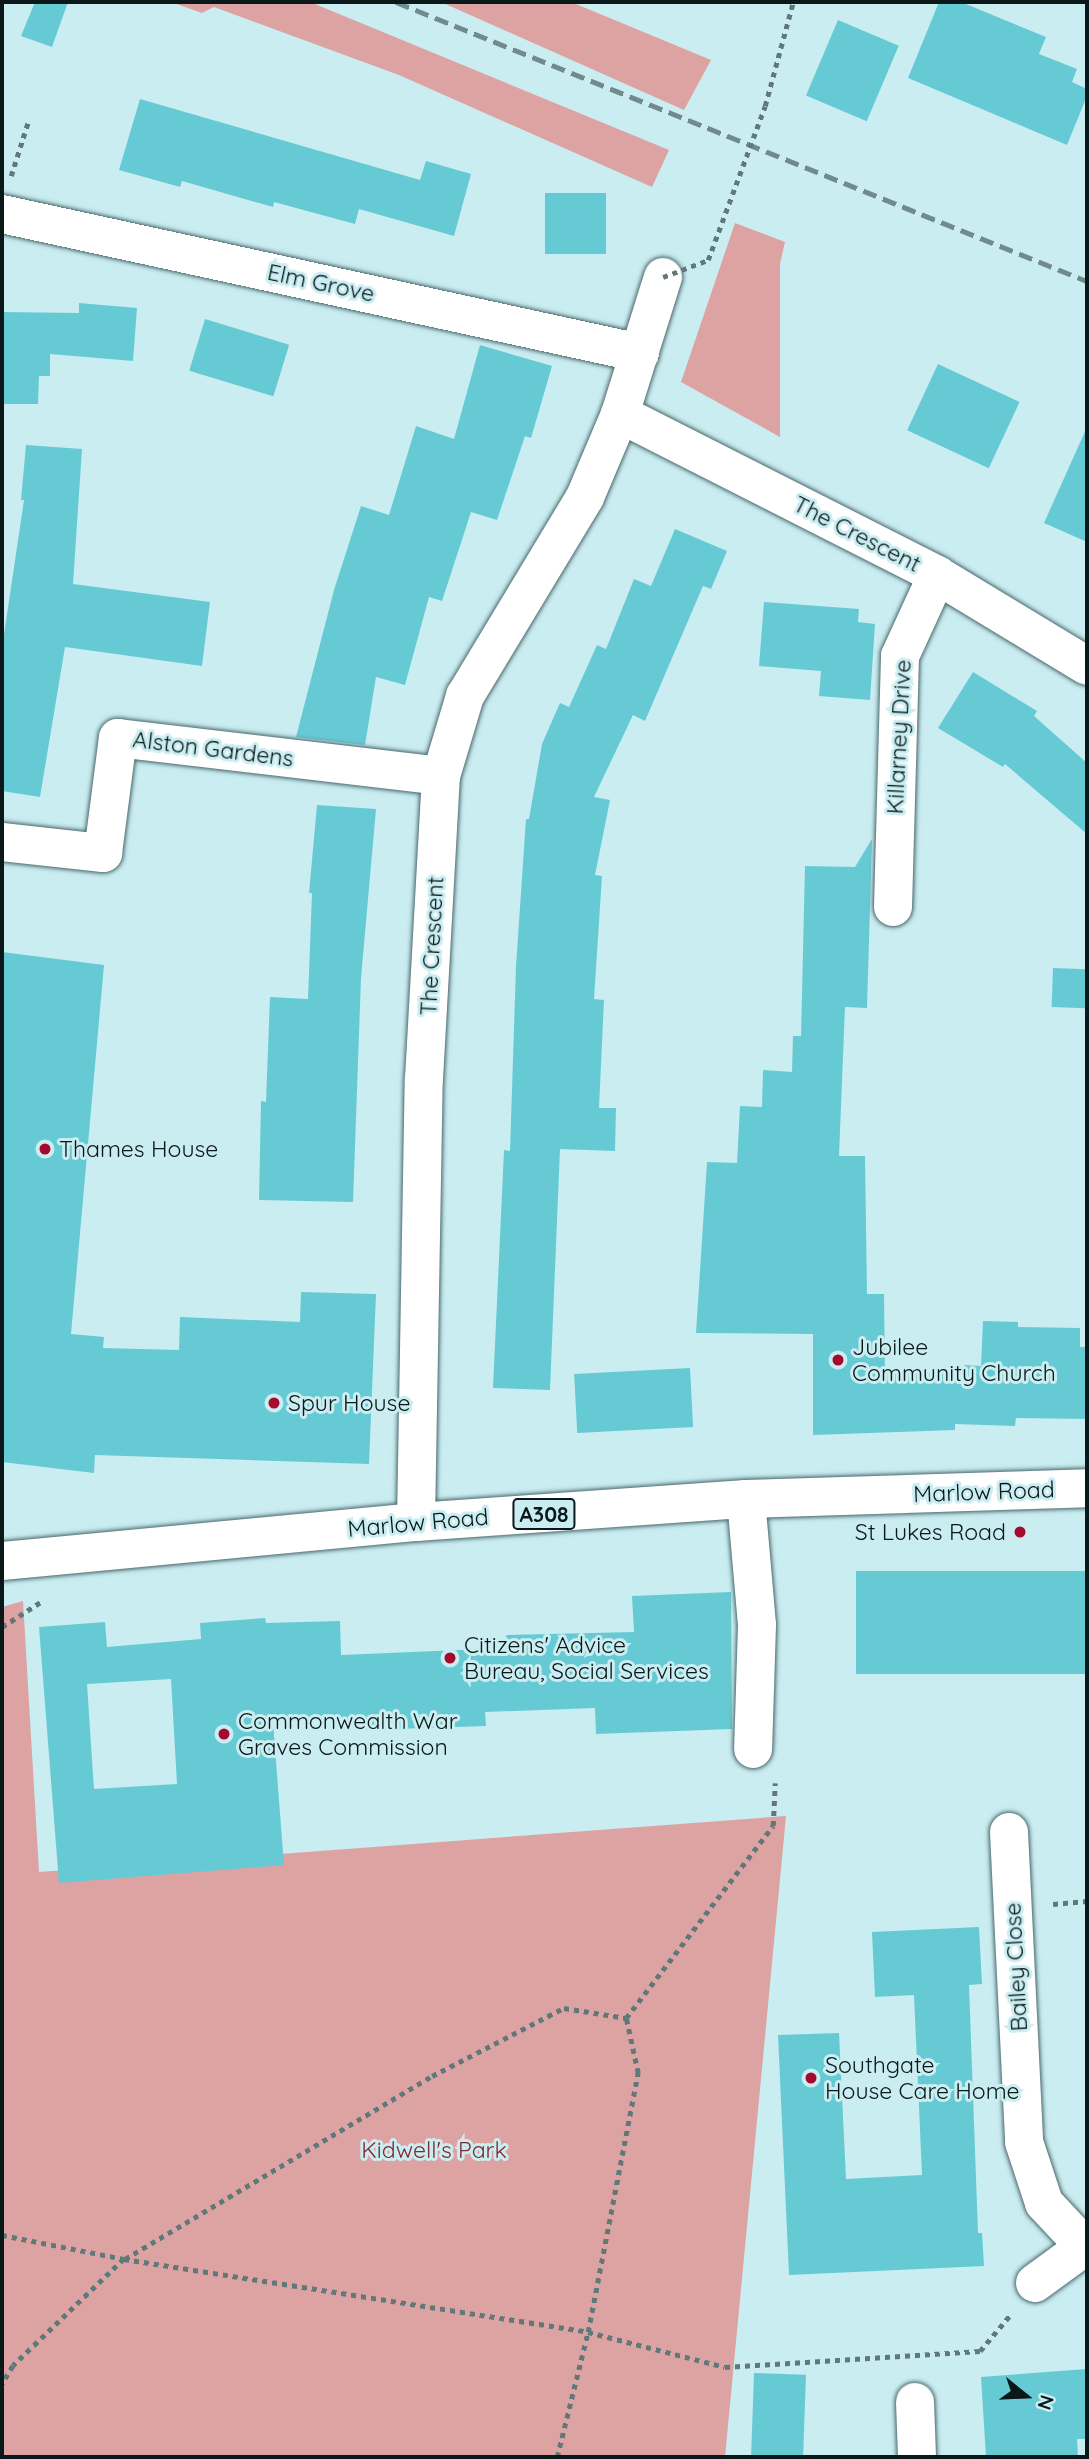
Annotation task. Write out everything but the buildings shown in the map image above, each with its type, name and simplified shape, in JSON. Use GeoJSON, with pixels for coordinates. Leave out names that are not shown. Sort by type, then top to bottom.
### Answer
{"type":"FeatureCollection","features":[{"type":"Feature","properties":{"kind":"street","name":"Elm Grove"},"geometry":{"type":"LineString","coordinates":[[6,197],[640,353]]}},
{"type":"Feature","properties":{"kind":"street","name":"The Crescent"},"geometry":{"type":"LineString","coordinates":[[416,1522],[424,1079],[441,776],[465,696],[585,497],[620,414],[663,277]]}},
{"type":"Feature","properties":{"kind":"street","name":"The Crescent"},"geometry":{"type":"LineString","coordinates":[[620,414],[937,575],[1087,666]]}},
{"type":"Feature","properties":{"kind":"street","name":"Killarney Drive"},"geometry":{"type":"LineString","coordinates":[[893,907],[900,656],[937,575]]}},
{"type":"Feature","properties":{"kind":"street","name":"Alston Gardens"},"geometry":{"type":"LineString","coordinates":[[2,842],[103,853],[118,738],[441,776]]}},
{"type":"Feature","properties":{"kind":"street","name":"Marlow Road"},"geometry":{"type":"LineString","coordinates":[[2,1560],[416,1522],[746,1499],[1087,1488]]}},
{"type":"Feature","properties":{"kind":"street"},"geometry":{"type":"LineString","coordinates":[[746,1499],[757,1625],[764,1761]]}},
{"type":"Feature","properties":{"kind":"street","name":"Bailey Close"},"geometry":{"type":"LineString","coordinates":[[1009,1832],[1024,2142],[1044,2203],[1085,2249]]}},
{"type":"Feature","properties":{"kind":"street"},"geometry":{"type":"LineString","coordinates":[[1035,2283],[1085,2249]]}},
{"type":"Feature","properties":{"kind":"street"},"geometry":{"type":"LineString","coordinates":[[915,2402],[917,2457]]}},
{"type":"Feature","properties":{"kind":"path"},"geometry":{"type":"LineString","coordinates":[[663,277],[708,260],[765,106],[793,2]]}},
{"type":"Feature","properties":{"kind":"path"},"geometry":{"type":"LineString","coordinates":[[6,197],[28,122]]}},
{"type":"Feature","properties":{"kind":"path"},"geometry":{"type":"LineString","coordinates":[[557,2457],[588,2332],[638,2073],[626,2018],[773,1826],[764,1761]]}},
{"type":"Feature","properties":{"kind":"path"},"geometry":{"type":"LineString","coordinates":[[2,2384],[13,2366],[124,2259],[432,2076],[564,2008],[626,2018]]}},
{"type":"Feature","properties":{"kind":"path"},"geometry":{"type":"LineString","coordinates":[[2,2235],[124,2259],[588,2332],[724,2367],[980,2351],[1035,2283]]}},
{"type":"Feature","properties":{"kind":"green space"},"geometry":{"type":"Polygon","coordinates":[[[171,2],[310,2],[669,150],[652,187],[399,75],[214,7],[202,13],[171,2]]]}},
{"type":"Feature","properties":{"kind":"green space"},"geometry":{"type":"Polygon","coordinates":[[[441,2],[571,2],[711,60],[684,110],[441,2]]]}},
{"type":"Feature","properties":{"kind":"green space"},"geometry":{"type":"Polygon","coordinates":[[[735,223],[785,242],[780,264],[780,437],[681,382],[735,223]]]}},
{"type":"Feature","properties":{"kind":"green space","name":"Kidwell's Park"},"geometry":{"type":"Polygon","coordinates":[[[23,1601],[39,1872],[786,1816],[725,2457],[2,2457],[2,1607],[23,1601]]]}},
{"type":"Feature","properties":{"kind":"railway"},"geometry":{"type":"LineString","coordinates":[[396,2],[1087,281]]}},
{"type":"Feature","properties":{"kind":"place","name":"Thames House"},"geometry":{"type":"Point","coordinates":[45,1149]}},
{"type":"Feature","properties":{"kind":"place","name":"Jubilee Community Church"},"geometry":{"type":"Point","coordinates":[838,1360]}},
{"type":"Feature","properties":{"kind":"place","name":"Spur House"},"geometry":{"type":"Point","coordinates":[274,1403]}},
{"type":"Feature","properties":{"kind":"place","name":"St Lukes Road"},"geometry":{"type":"Point","coordinates":[1020,1532]}},
{"type":"Feature","properties":{"kind":"place","name":"Citizens' Advice Bureau, Social Services"},"geometry":{"type":"Point","coordinates":[450,1658]}},
{"type":"Feature","properties":{"kind":"place","name":"Commonwealth War Graves Commission"},"geometry":{"type":"Point","coordinates":[224,1734]}},
{"type":"Feature","properties":{"kind":"place","name":"Southgate House Care Home"},"geometry":{"type":"Point","coordinates":[811,2078]}}]}
